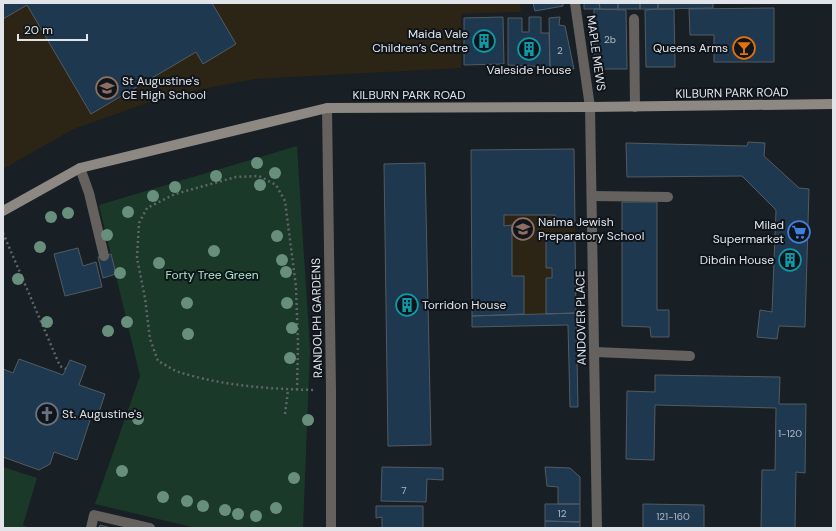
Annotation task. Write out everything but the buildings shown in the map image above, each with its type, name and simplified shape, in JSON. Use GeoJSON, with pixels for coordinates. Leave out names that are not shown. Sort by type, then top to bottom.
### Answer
{"type":"FeatureCollection","features":[{"type":"Feature","properties":{"kind":"main road","name":"KILBURN PARK ROAD"},"geometry":{"type":"LineString","coordinates":[[3,211],[80,168],[327,108],[634,107],[833,104]]}},
{"type":"Feature","properties":{"kind":"street","name":"MAPLE MEWS"},"geometry":{"type":"LineString","coordinates":[[575,3],[590,107]]}},
{"type":"Feature","properties":{"kind":"street"},"geometry":{"type":"LineString","coordinates":[[634,19],[634,107]]}},
{"type":"Feature","properties":{"kind":"street","name":"ANDOVER PLACE"},"geometry":{"type":"LineString","coordinates":[[590,107],[598,528]]}},
{"type":"Feature","properties":{"kind":"street","name":"RANDOLPH GARDENS"},"geometry":{"type":"LineString","coordinates":[[327,108],[331,390],[331,528]]}},
{"type":"Feature","properties":{"kind":"street"},"geometry":{"type":"LineString","coordinates":[[80,168],[89,194],[104,256]]}},
{"type":"Feature","properties":{"kind":"street"},"geometry":{"type":"LineString","coordinates":[[592,196],[668,197]]}},
{"type":"Feature","properties":{"kind":"street"},"geometry":{"type":"LineString","coordinates":[[595,352],[690,356]]}},
{"type":"Feature","properties":{"kind":"street"},"geometry":{"type":"LineString","coordinates":[[91,528],[94,514],[150,528]]}},
{"type":"Feature","properties":{"kind":"path"},"geometry":{"type":"LineString","coordinates":[[297,390],[296,287],[285,201],[276,185],[259,176],[236,177],[175,194],[147,208],[139,223],[137,258],[145,298],[150,340],[158,360],[181,373],[244,387],[288,390],[297,390],[331,390]]}},
{"type":"Feature","properties":{"kind":"path"},"geometry":{"type":"LineString","coordinates":[[3,233],[60,366],[66,369]]}},
{"type":"Feature","properties":{"kind":"path"},"geometry":{"type":"LineString","coordinates":[[285,414],[288,390]]}},
{"type":"Feature","properties":{"kind":"shaded area","name":"St Augustine's CE High School"},"geometry":{"type":"Polygon","coordinates":[[[3,3],[520,3],[521,12],[461,14],[461,68],[255,79],[167,96],[74,129],[3,169],[3,3]]]}},
{"type":"Feature","properties":{"kind":"shaded area","name":"Naima Jewish Preparatory School"},"geometry":{"type":"Polygon","coordinates":[[[574,149],[575,235],[546,235],[546,268],[552,268],[552,278],[546,278],[546,314],[472,316],[471,150],[574,149]]]}},
{"type":"Feature","properties":{"kind":"green space","name":"Forty Tree Green"},"geometry":{"type":"Polygon","coordinates":[[[297,146],[310,350],[303,528],[196,528],[95,504],[140,376],[99,205],[297,146]]]}},
{"type":"Feature","properties":{"kind":"green space"},"geometry":{"type":"Polygon","coordinates":[[[3,467],[37,478],[23,525],[29,528],[3,528],[3,467]]]}},
{"type":"Feature","properties":{"kind":"place","name":"Maida Vale Children’s Centre"},"geometry":{"type":"Point","coordinates":[484,41]}},
{"type":"Feature","properties":{"kind":"place","name":"Queens Arms"},"geometry":{"type":"Point","coordinates":[744,48]}},
{"type":"Feature","properties":{"kind":"place","name":"Valeside House"},"geometry":{"type":"Point","coordinates":[529,49]}},
{"type":"Feature","properties":{"kind":"place","name":"St Augustine's CE High School"},"geometry":{"type":"Point","coordinates":[107,88]}},
{"type":"Feature","properties":{"kind":"place","name":"Naima Jewish Preparatory School"},"geometry":{"type":"Point","coordinates":[523,229]}},
{"type":"Feature","properties":{"kind":"place","name":"Milad Supermarket"},"geometry":{"type":"Point","coordinates":[799,232]}},
{"type":"Feature","properties":{"kind":"place","name":"Dibdin House"},"geometry":{"type":"Point","coordinates":[790,260]}},
{"type":"Feature","properties":{"kind":"place","name":"Torridon House"},"geometry":{"type":"Point","coordinates":[407,305]}},
{"type":"Feature","properties":{"kind":"place","name":"St. Augustine's"},"geometry":{"type":"Point","coordinates":[47,414]}}]}
